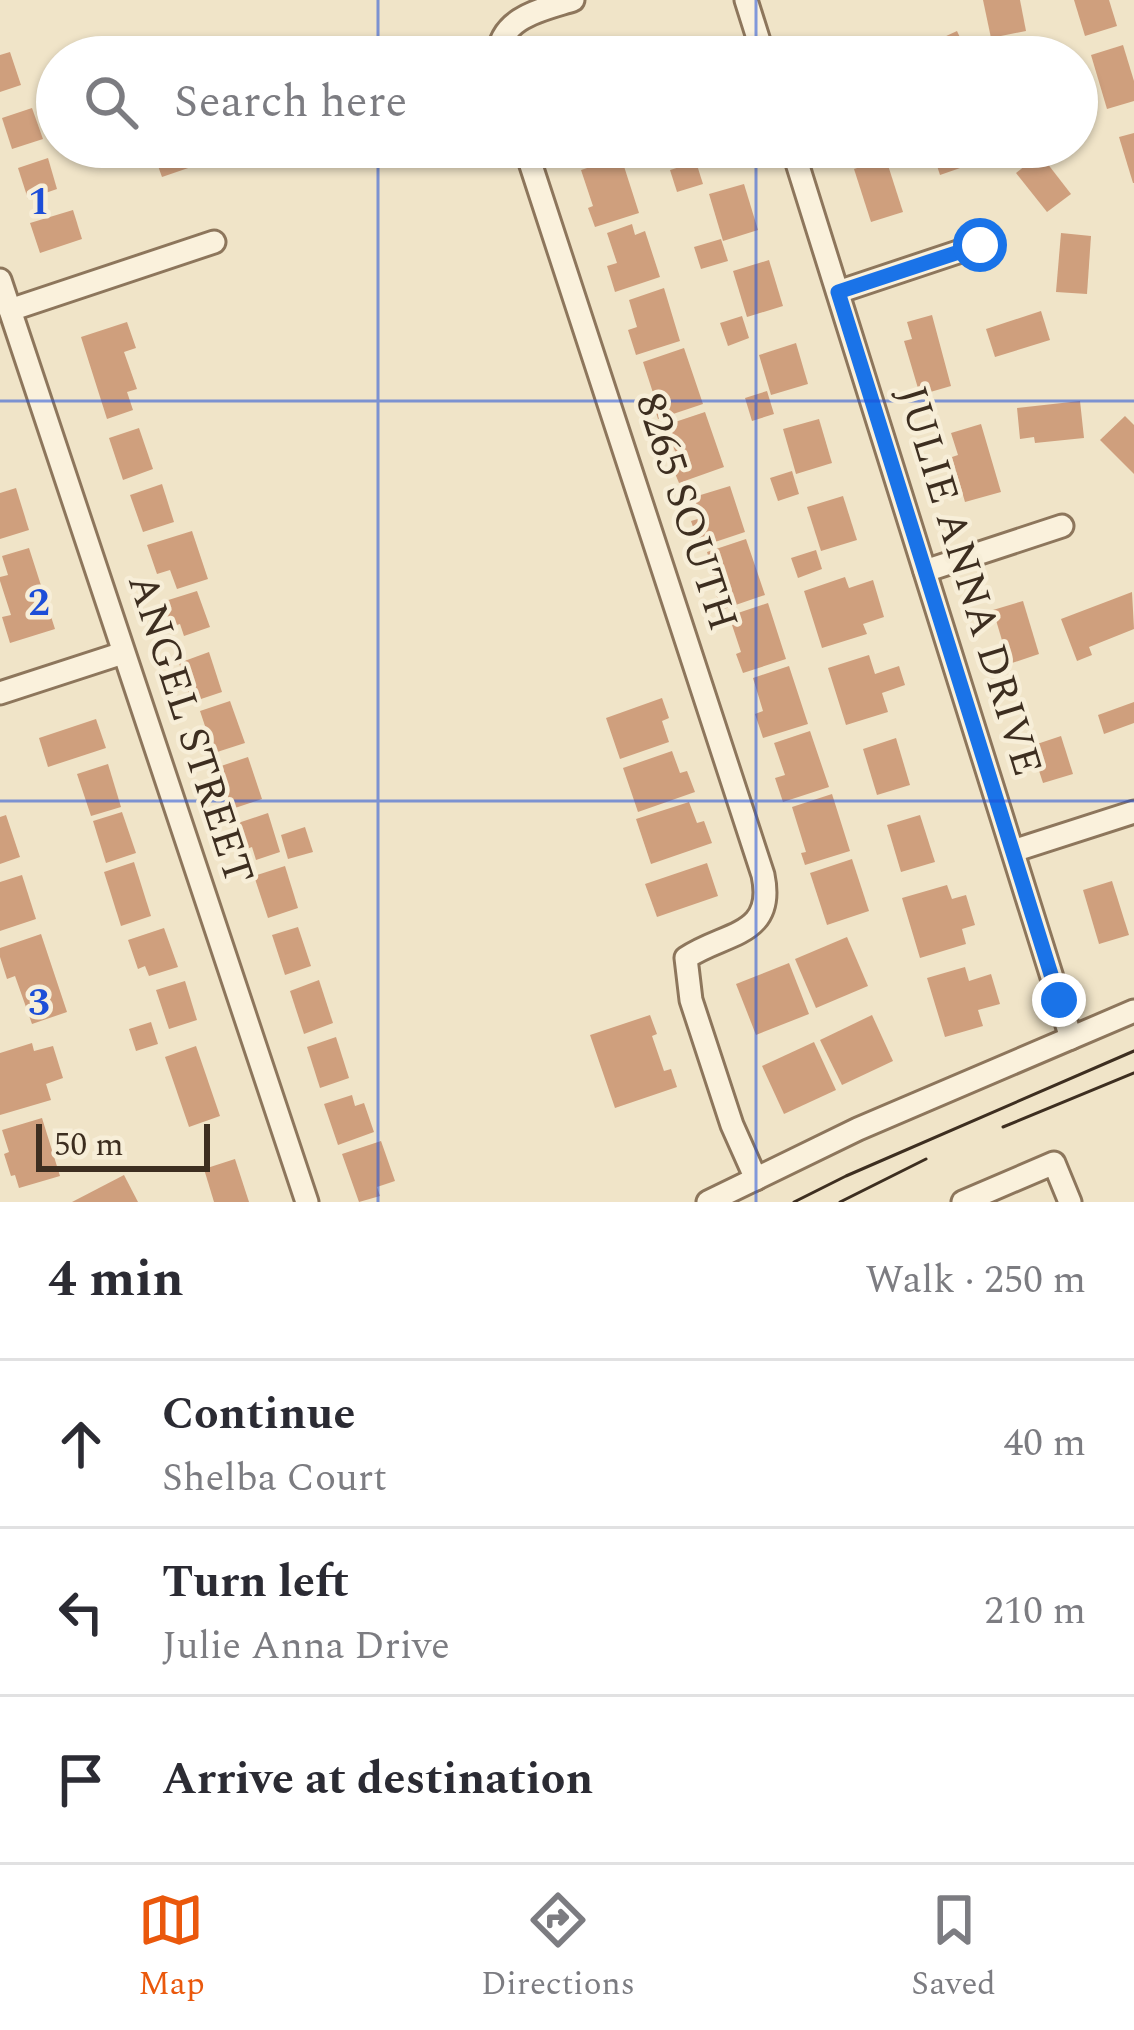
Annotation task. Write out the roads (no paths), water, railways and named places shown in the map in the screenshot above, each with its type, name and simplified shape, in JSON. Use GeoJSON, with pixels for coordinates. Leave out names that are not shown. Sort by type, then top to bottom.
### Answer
{"type":"FeatureCollection","features":[{"type":"Feature","properties":{"kind":"street"},"geometry":{"type":"LineString","coordinates":[[504,36],[528,14],[572,0]]}},
{"type":"Feature","properties":{"kind":"street"},"geometry":{"type":"LineString","coordinates":[[746,0],[757,36]]}},
{"type":"Feature","properties":{"kind":"street","name":"8265 SOUTH"},"geometry":{"type":"LineString","coordinates":[[532,168],[763,875],[766,903],[751,926],[686,958],[691,1000],[755,1179]]}},
{"type":"Feature","properties":{"kind":"street","name":"JULIE ANNA DRIVE"},"geometry":{"type":"LineString","coordinates":[[799,168],[1071,1038]]}},
{"type":"Feature","properties":{"kind":"street"},"geometry":{"type":"LineString","coordinates":[[10,310],[214,242]]}},
{"type":"Feature","properties":{"kind":"street"},"geometry":{"type":"LineString","coordinates":[[838,292],[980,245]]}},
{"type":"Feature","properties":{"kind":"street","name":"ANGEL STREET"},"geometry":{"type":"LineString","coordinates":[[0,280],[307,1202]]}},
{"type":"Feature","properties":{"kind":"street"},"geometry":{"type":"LineString","coordinates":[[925,571],[1062,526]]}},
{"type":"Feature","properties":{"kind":"street"},"geometry":{"type":"LineString","coordinates":[[0,693],[123,653]]}},
{"type":"Feature","properties":{"kind":"street"},"geometry":{"type":"LineString","coordinates":[[1012,850],[1134,812]]}},
{"type":"Feature","properties":{"kind":"street"},"geometry":{"type":"LineString","coordinates":[[709,1202],[964,1082],[1134,1011]]}},
{"type":"Feature","properties":{"kind":"street"},"geometry":{"type":"LineString","coordinates":[[963,1202],[1054,1163],[1070,1202]]}},
{"type":"Feature","properties":{"kind":"tram line"},"geometry":{"type":"LineString","coordinates":[[794,1202],[1134,1051]]}},
{"type":"Feature","properties":{"kind":"tram line"},"geometry":{"type":"LineString","coordinates":[[1003,1127],[1134,1073]]}},
{"type":"Feature","properties":{"kind":"tram line"},"geometry":{"type":"LineString","coordinates":[[840,1202],[926,1159]]}}]}
